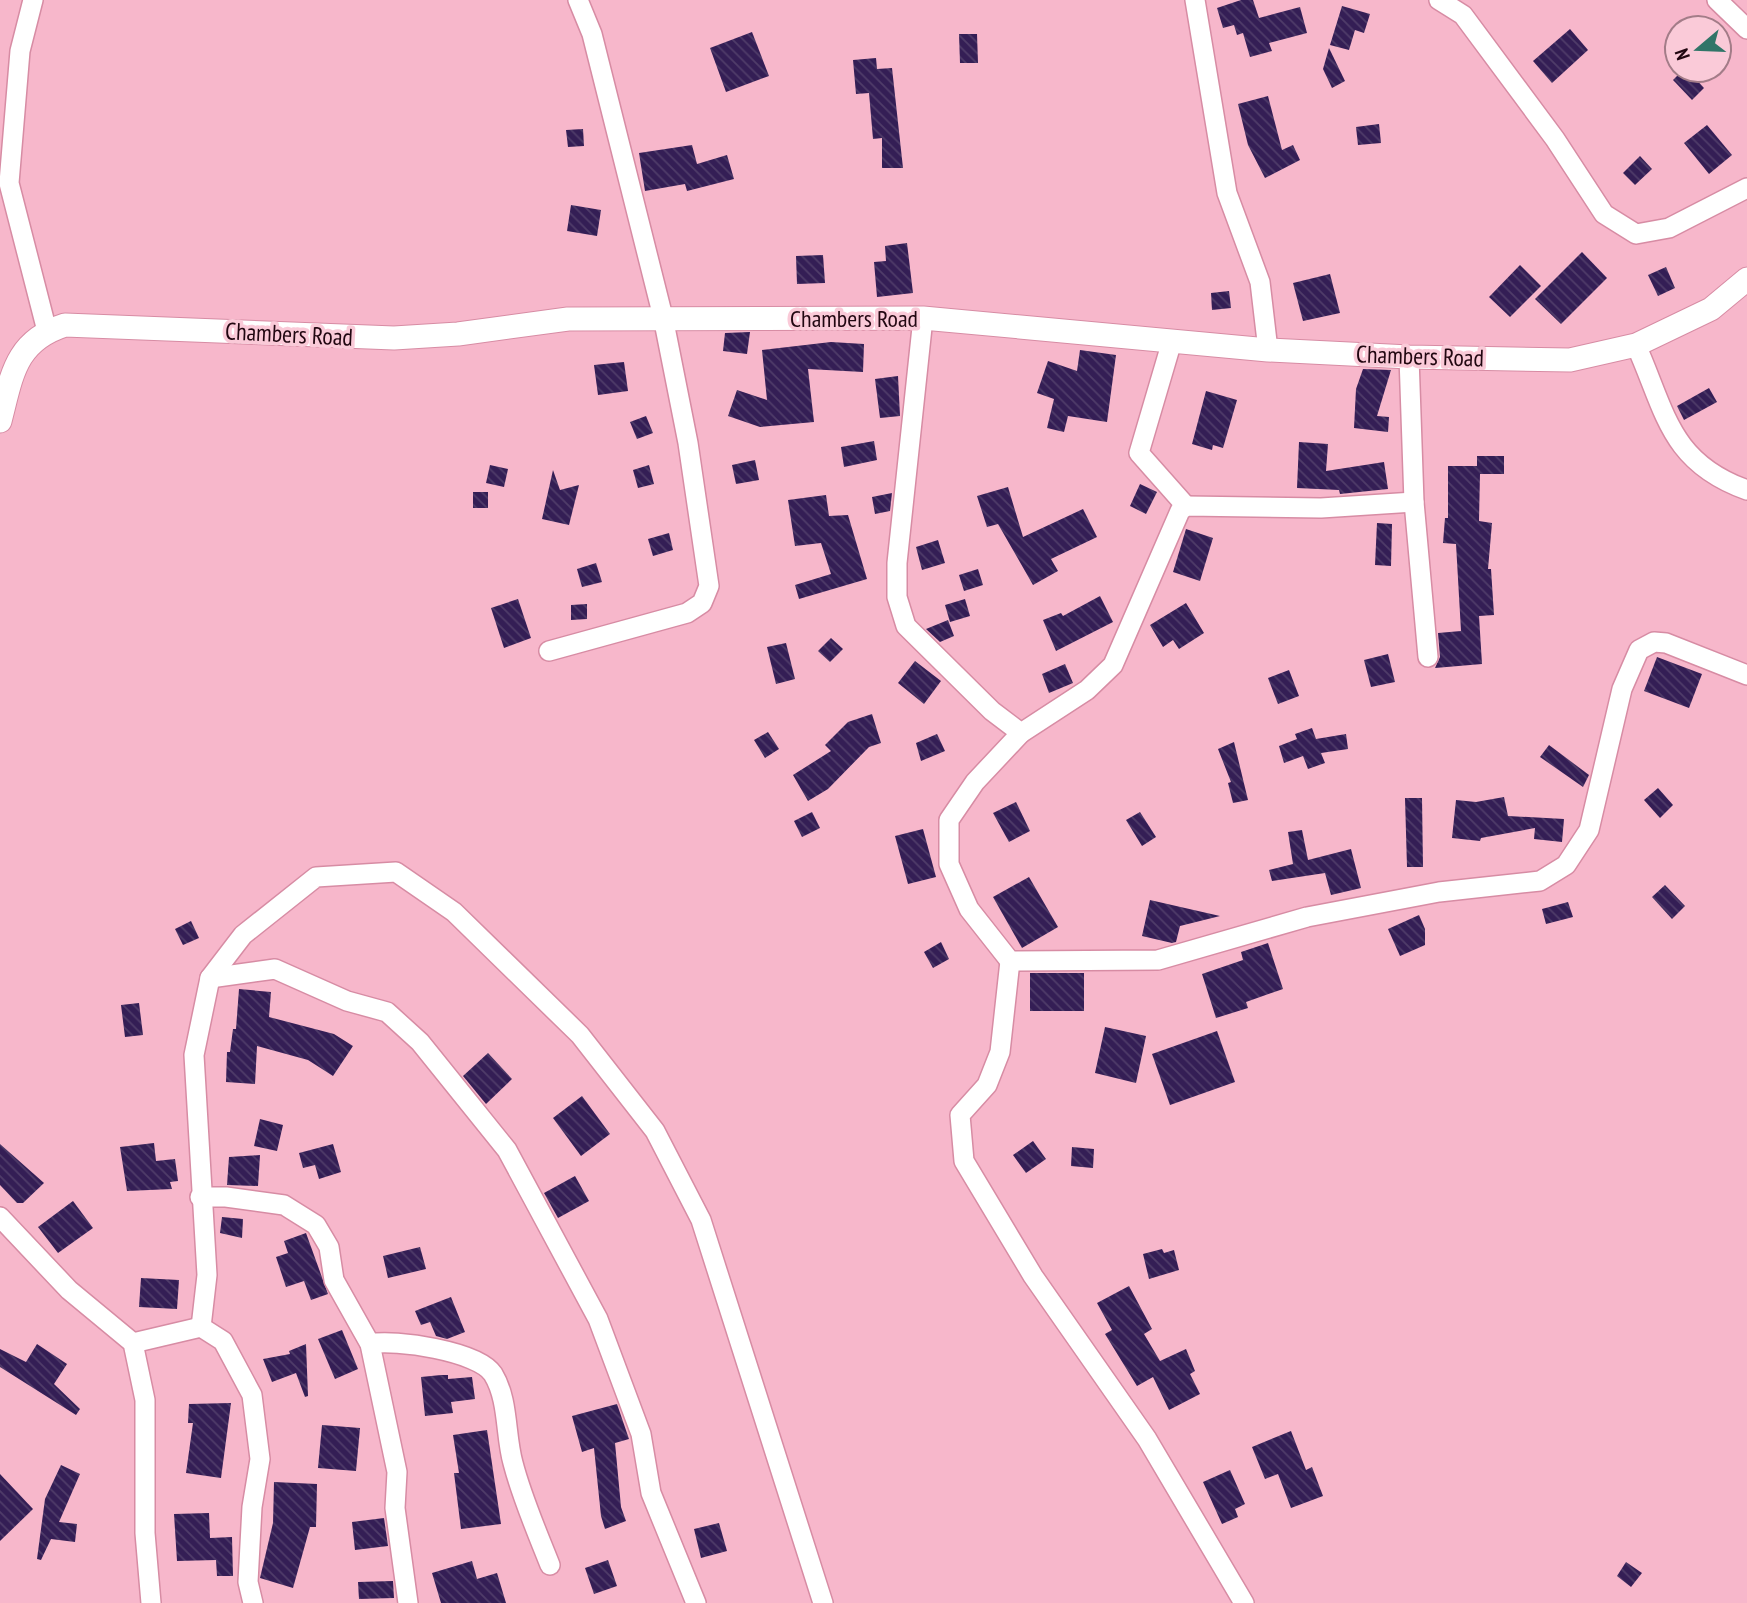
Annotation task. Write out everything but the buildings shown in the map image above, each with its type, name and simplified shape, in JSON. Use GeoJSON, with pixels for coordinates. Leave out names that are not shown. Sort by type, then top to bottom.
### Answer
{"type":"FeatureCollection","features":[{"type":"Feature","properties":{"kind":"street"},"geometry":{"type":"LineString","coordinates":[[0,421],[19,358],[31,342],[47,331],[9,183],[20,51],[33,0]]}},
{"type":"Feature","properties":{"kind":"street"},"geometry":{"type":"LineString","coordinates":[[549,650],[688,613],[702,603],[707,595],[709,577],[688,443],[663,317],[592,34],[578,0]]}},
{"type":"Feature","properties":{"kind":"street"},"geometry":{"type":"LineString","coordinates":[[1439,0],[1463,15],[1555,139],[1604,214],[1636,234],[1669,228],[1746,192]]}},
{"type":"Feature","properties":{"kind":"street"},"geometry":{"type":"LineString","coordinates":[[1717,0],[1747,29]]}},
{"type":"Feature","properties":{"kind":"street"},"geometry":{"type":"LineString","coordinates":[[1197,1],[1227,193],[1260,282],[1268,350]]}},
{"type":"Feature","properties":{"kind":"street","name":"Chambers Road"},"geometry":{"type":"LineString","coordinates":[[47,331],[65,325],[84,325],[394,338],[458,334],[568,319],[923,318],[1268,350],[1409,358],[1570,360],[1636,345],[1711,309],[1747,279]]}},
{"type":"Feature","properties":{"kind":"street"},"geometry":{"type":"LineString","coordinates":[[923,318],[897,563],[897,597],[906,626],[992,711],[1021,733]]}},
{"type":"Feature","properties":{"kind":"street"},"geometry":{"type":"LineString","coordinates":[[1171,341],[1139,453],[1186,506]]}},
{"type":"Feature","properties":{"kind":"street"},"geometry":{"type":"LineString","coordinates":[[1636,345],[1665,419],[1690,458],[1731,485],[1747,490]]}},
{"type":"Feature","properties":{"kind":"street"},"geometry":{"type":"LineString","coordinates":[[1409,358],[1414,502],[1428,656]]}},
{"type":"Feature","properties":{"kind":"street"},"geometry":{"type":"LineString","coordinates":[[1244,1603],[1147,1439],[1033,1276],[964,1161],[960,1115],[987,1085],[1000,1052],[1010,961],[969,909],[949,864],[948,820],[975,782],[1021,733],[1087,690],[1114,665],[1180,511],[1186,506],[1332,508],[1414,502]]}},
{"type":"Feature","properties":{"kind":"street"},"geometry":{"type":"LineString","coordinates":[[1010,961],[1158,960],[1307,916],[1439,892],[1539,881],[1566,865],[1588,830],[1622,689],[1639,650],[1654,642],[1666,643],[1747,675]]}},
{"type":"Feature","properties":{"kind":"street"},"geometry":{"type":"LineString","coordinates":[[201,1327],[207,1275],[200,1197],[194,1055],[210,978],[243,935],[316,877],[396,872],[454,912],[580,1035],[655,1131],[701,1220],[823,1603]]}},
{"type":"Feature","properties":{"kind":"street"},"geometry":{"type":"LineString","coordinates":[[210,978],[275,969],[347,1001],[387,1012],[419,1042],[507,1150],[598,1319],[641,1434],[651,1493],[696,1603]]}},
{"type":"Feature","properties":{"kind":"street"},"geometry":{"type":"LineString","coordinates":[[200,1197],[226,1197],[284,1205],[316,1225],[329,1247],[334,1280],[370,1344],[397,1472],[395,1508],[408,1603]]}},
{"type":"Feature","properties":{"kind":"street"},"geometry":{"type":"LineString","coordinates":[[0,1217],[69,1290],[133,1343],[145,1400],[145,1533],[150,1603]]}},
{"type":"Feature","properties":{"kind":"street"},"geometry":{"type":"LineString","coordinates":[[133,1343],[201,1327],[223,1341],[252,1395],[260,1459],[252,1507],[248,1582],[253,1603]]}},
{"type":"Feature","properties":{"kind":"street"},"geometry":{"type":"LineString","coordinates":[[370,1344],[385,1340],[460,1354],[492,1372],[500,1391],[512,1462],[550,1565]]}}]}
